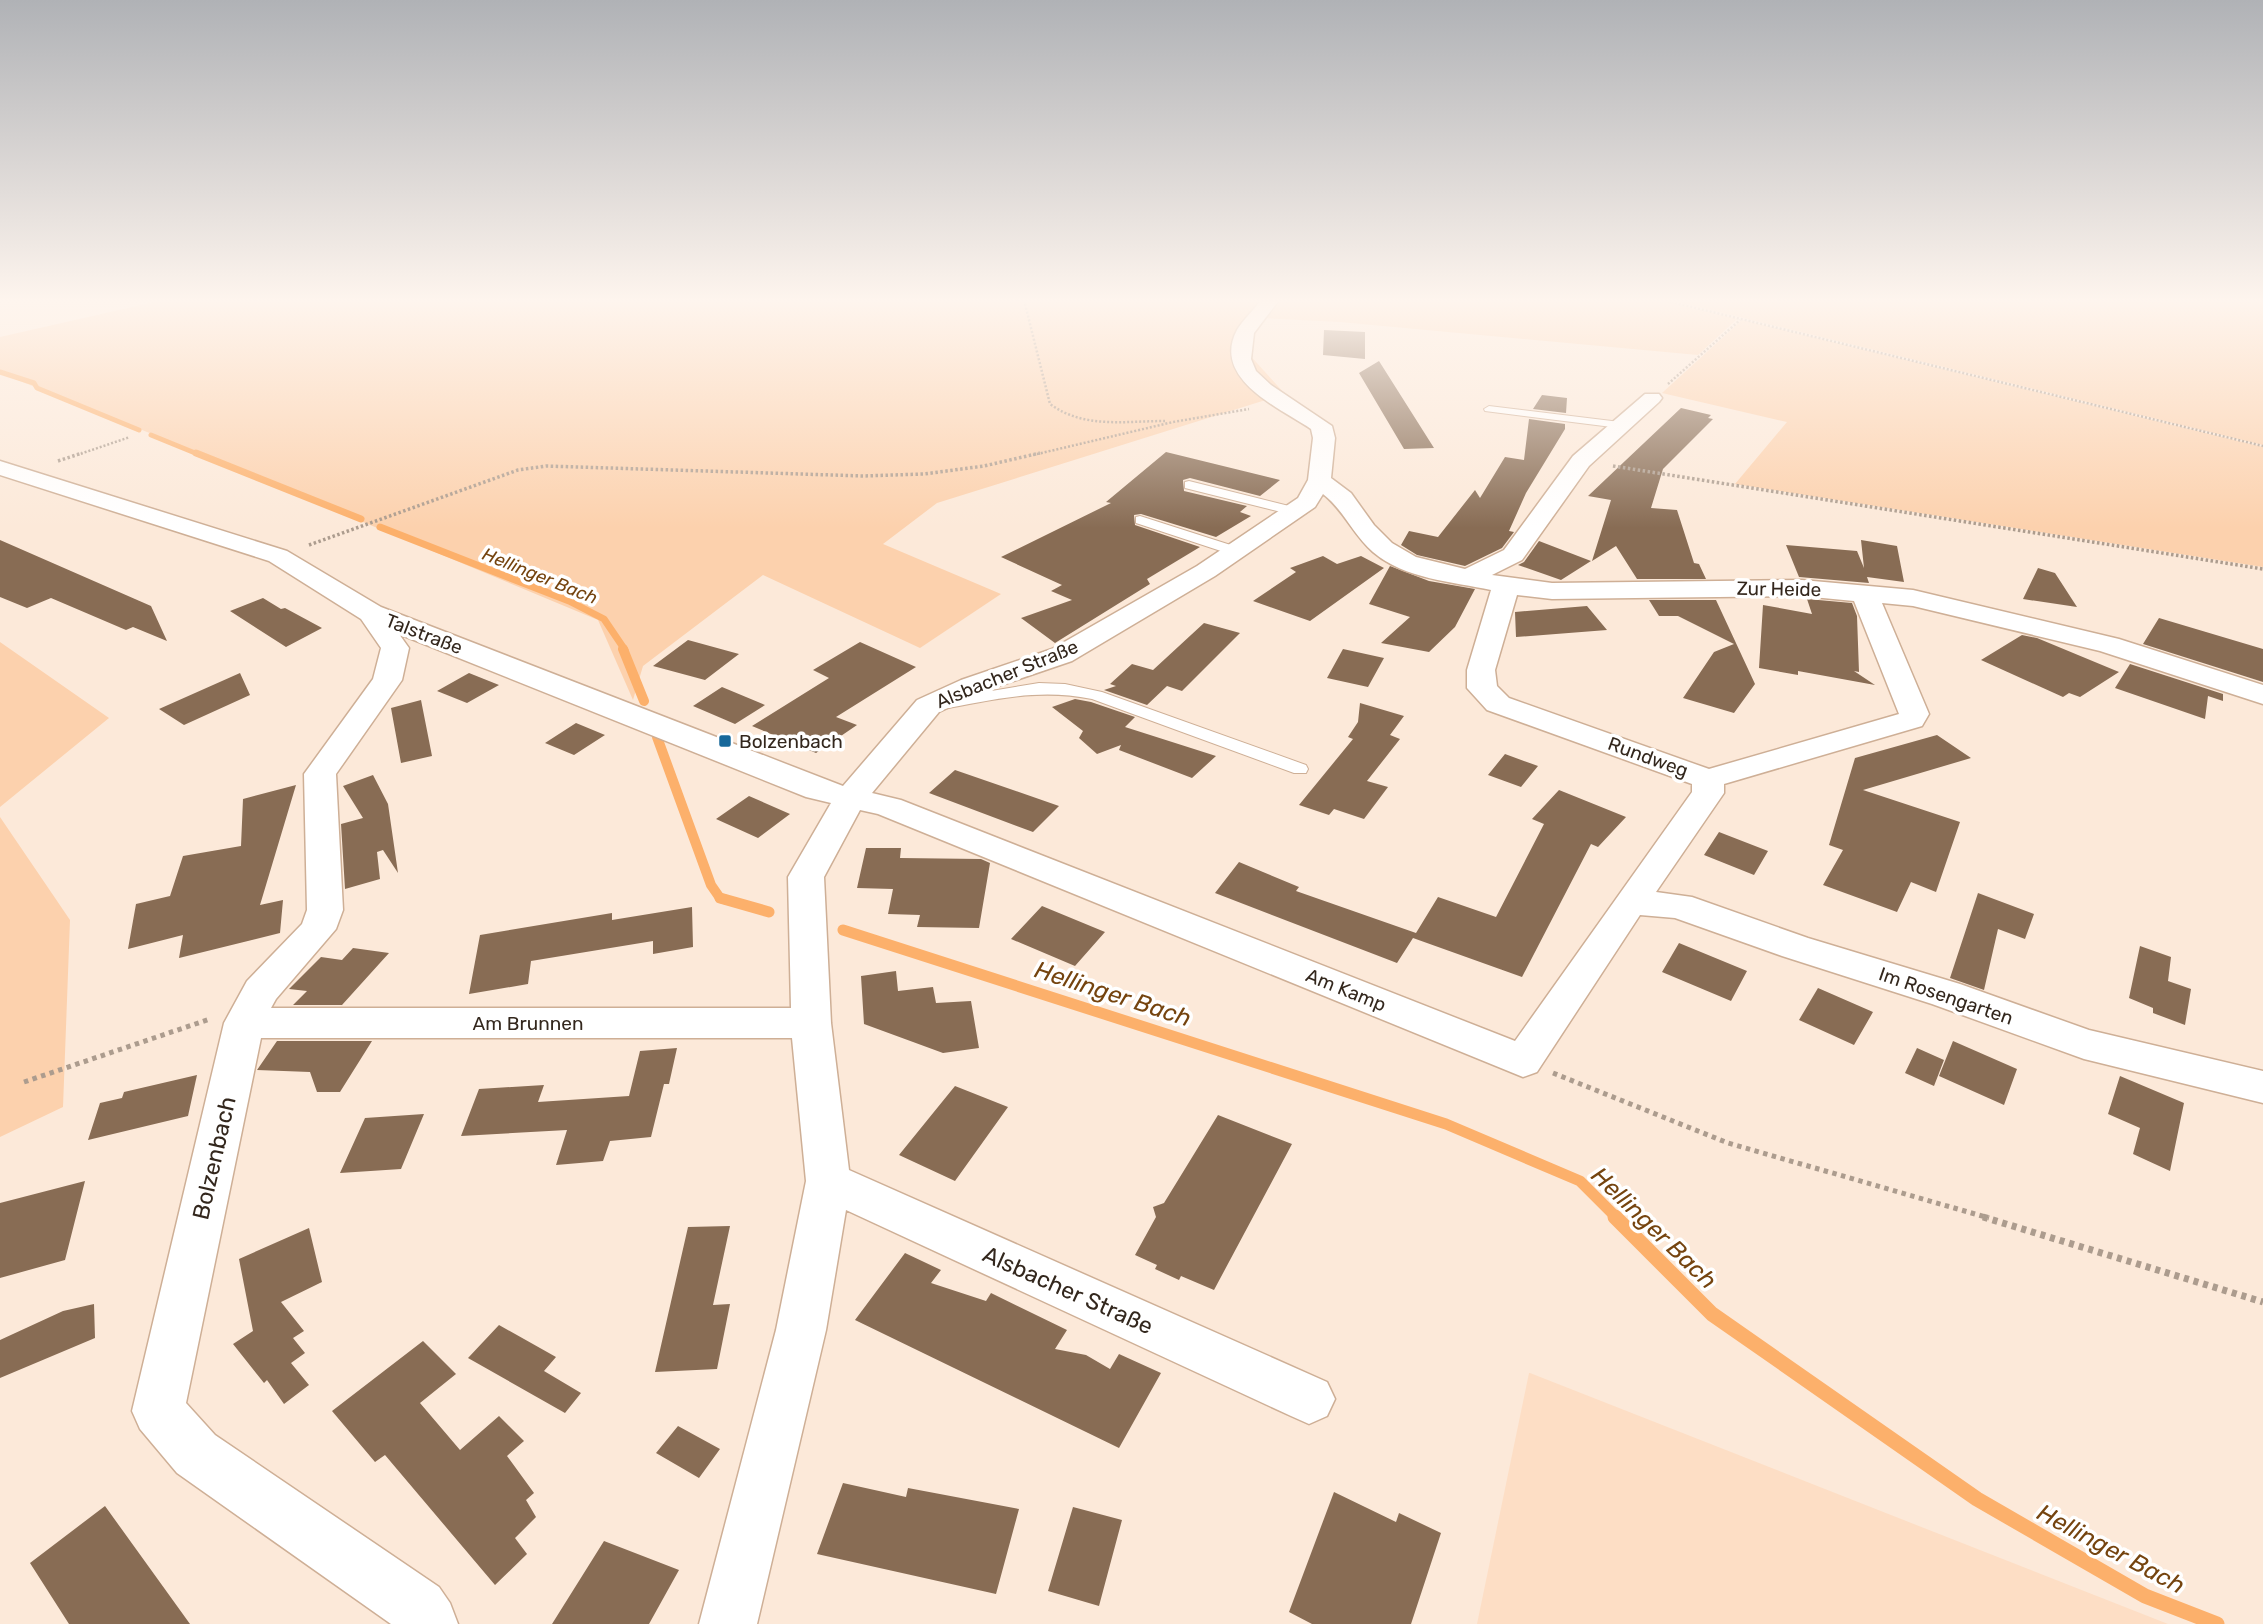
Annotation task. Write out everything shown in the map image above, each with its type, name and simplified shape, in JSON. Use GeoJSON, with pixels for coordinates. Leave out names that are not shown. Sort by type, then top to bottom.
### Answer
{"type":"FeatureCollection","features":[{"type":"Feature","properties":{"kind":"street","name":"Alsbacher Straße"},"geometry":{"type":"LineString","coordinates":[[728,1624],[801,1330],[828,1181],[811,1023],[806,877],[851,797],[928,706],[971,687],[1062,655],[1235,551],[1307,502],[1319,480],[1324,438],[1321,426],[1249,376]]}},
{"type":"Feature","properties":{"kind":"street"},"geometry":{"type":"LineString","coordinates":[[1466,578],[1513,555],[1581,461],[1652,398]]}},
{"type":"Feature","properties":{"kind":"street","name":"Talstraße"},"geometry":{"type":"LineString","coordinates":[[8,471],[278,556],[371,613],[818,790],[851,797]]}},
{"type":"Feature","properties":{"kind":"street","name":"Zur Heide"},"geometry":{"type":"LineString","coordinates":[[1319,480],[1343,498],[1365,530],[1383,548],[1407,563],[1466,578],[1552,591],[1802,588],[1913,598],[2109,645],[2263,695]]}},
{"type":"Feature","properties":{"kind":"street","name":"Rundweg"},"geometry":{"type":"LineString","coordinates":[[1506,586],[1480,670],[1482,688],[1498,704],[1708,779],[1911,720],[1914,714],[1864,593]]}},
{"type":"Feature","properties":{"kind":"street","name":"Bolzenbach"},"geometry":{"type":"LineString","coordinates":[[371,613],[396,649],[387,680],[320,774],[325,910],[318,929],[261,991],[249,1014],[158,1411],[196,1454],[418,1608],[429,1624]]}},
{"type":"Feature","properties":{"kind":"street"},"geometry":{"type":"LineString","coordinates":[[1523,1060],[1708,793],[1708,779]]}},
{"type":"Feature","properties":{"kind":"street","name":"Am Kamp"},"geometry":{"type":"LineString","coordinates":[[851,797],[889,807],[1523,1060]]}},
{"type":"Feature","properties":{"kind":"street","name":"Im Rosengarten"},"geometry":{"type":"LineString","coordinates":[[1630,902],[1679,906],[1795,947],[1946,994],[2084,1044],[2263,1087]]}},
{"type":"Feature","properties":{"kind":"street","name":"Am Brunnen"},"geometry":{"type":"LineString","coordinates":[[249,1014],[811,1023]]}},
{"type":"Feature","properties":{"kind":"street","name":"Alsbacher Straße"},"geometry":{"type":"LineString","coordinates":[[828,1181],[1309,1399]]}},
{"type":"Feature","properties":{"kind":"lane"},"geometry":{"type":"LineString","coordinates":[[1489,409],[1620,425]]}},
{"type":"Feature","properties":{"kind":"lane"},"geometry":{"type":"LineString","coordinates":[[1189,485],[1293,512]]}},
{"type":"Feature","properties":{"kind":"lane"},"geometry":{"type":"LineString","coordinates":[[1140,520],[1235,551]]}},
{"type":"Feature","properties":{"kind":"lane"},"geometry":{"type":"LineString","coordinates":[[928,706],[1039,688],[1065,689],[1096,695],[1300,769]]}},
{"type":"Feature","properties":{"kind":"path"},"geometry":{"type":"LineString","coordinates":[[1043,376],[1050,404],[1059,412],[1097,422],[1173,422]]}},
{"type":"Feature","properties":{"kind":"path"},"geometry":{"type":"LineString","coordinates":[[1652,398],[1677,376]]}},
{"type":"Feature","properties":{"kind":"path"},"geometry":{"type":"LineString","coordinates":[[1974,376],[2263,446]]}},
{"type":"Feature","properties":{"kind":"path"},"geometry":{"type":"LineString","coordinates":[[278,556],[518,470],[596,466],[864,475],[924,474],[984,466],[1173,422],[1284,401]]}},
{"type":"Feature","properties":{"kind":"path"},"geometry":{"type":"LineString","coordinates":[[8,471],[130,437]]}},
{"type":"Feature","properties":{"kind":"path"},"geometry":{"type":"LineString","coordinates":[[1581,461],[2263,569]]}},
{"type":"Feature","properties":{"kind":"path"},"geometry":{"type":"LineString","coordinates":[[24,1082],[249,1014]]}},
{"type":"Feature","properties":{"kind":"path"},"geometry":{"type":"LineString","coordinates":[[1523,1060],[1728,1143],[2263,1302]]}},
{"type":"Feature","properties":{"kind":"shaded area"},"geometry":{"type":"Polygon","coordinates":[[[7,376],[1269,376],[1285,394],[937,503],[883,544],[1001,594],[920,648],[763,575],[643,666],[633,700],[598,620],[7,376]]]}},
{"type":"Feature","properties":{"kind":"shaded area"},"geometry":{"type":"Polygon","coordinates":[[[1681,376],[1971,376],[2263,447],[2263,567],[1735,484],[1787,422],[1662,393],[1681,376]]]}},
{"type":"Feature","properties":{"kind":"shaded area"},"geometry":{"type":"Polygon","coordinates":[[[1980,376],[2263,376],[2263,445],[1980,376]]]}},
{"type":"Feature","properties":{"kind":"shaded area"},"geometry":{"type":"Polygon","coordinates":[[[0,642],[109,718],[0,807],[0,642]]]}},
{"type":"Feature","properties":{"kind":"shaded area"},"geometry":{"type":"Polygon","coordinates":[[[0,817],[70,920],[63,1107],[0,1137],[0,817]]]}},
{"type":"Feature","properties":{"kind":"shaded area"},"geometry":{"type":"Polygon","coordinates":[[[1530,1373],[2168,1624],[1477,1624],[1530,1373]]]}},
{"type":"Feature","properties":{"kind":"building"},"geometry":{"type":"Polygon","coordinates":[[[1361,376],[1388,376],[1434,448],[1404,449],[1361,376]]]}},
{"type":"Feature","properties":{"kind":"building"},"geometry":{"type":"Polygon","coordinates":[[[1542,395],[1567,398],[1566,413],[1533,409],[1542,395]]]}},
{"type":"Feature","properties":{"kind":"building"},"geometry":{"type":"Polygon","coordinates":[[[1681,408],[1711,415],[1708,418],[1713,419],[1663,469],[1651,508],[1677,510],[1694,563],[1699,564],[1706,579],[1637,579],[1616,546],[1592,561],[1611,500],[1588,496],[1681,408]]]}},
{"type":"Feature","properties":{"kind":"building"},"geometry":{"type":"Polygon","coordinates":[[[1529,419],[1565,424],[1565,429],[1526,493],[1509,531],[1514,532],[1502,548],[1465,566],[1417,555],[1401,545],[1409,531],[1438,537],[1475,490],[1480,498],[1505,457],[1524,460],[1529,419]]]}},
{"type":"Feature","properties":{"kind":"building"},"geometry":{"type":"Polygon","coordinates":[[[1166,452],[1280,480],[1260,496],[1190,478],[1183,480],[1184,491],[1247,506],[1240,512],[1251,516],[1216,537],[1141,514],[1134,515],[1135,525],[1200,547],[1147,579],[1150,584],[1055,643],[1021,618],[1072,600],[1051,591],[1062,585],[1001,557],[1111,503],[1106,502],[1166,452]]]}},
{"type":"Feature","properties":{"kind":"building"},"geometry":{"type":"Polygon","coordinates":[[[0,540],[151,606],[167,641],[133,627],[126,630],[51,598],[27,608],[0,597],[0,540]]]}},
{"type":"Feature","properties":{"kind":"building"},"geometry":{"type":"Polygon","coordinates":[[[1861,540],[1897,546],[1904,582],[1867,577],[1869,583],[1799,577],[1786,545],[1857,551],[1864,568],[1861,540]]]}},
{"type":"Feature","properties":{"kind":"building"},"geometry":{"type":"Polygon","coordinates":[[[1539,541],[1591,561],[1561,580],[1518,565],[1524,562],[1539,541]]]}},
{"type":"Feature","properties":{"kind":"building"},"geometry":{"type":"Polygon","coordinates":[[[1323,556],[1337,564],[1361,556],[1384,568],[1310,621],[1253,601],[1296,572],[1290,568],[1323,556]]]}},
{"type":"Feature","properties":{"kind":"building"},"geometry":{"type":"Polygon","coordinates":[[[1390,566],[1429,581],[1475,589],[1455,627],[1429,652],[1381,643],[1410,617],[1369,604],[1390,566]]]}},
{"type":"Feature","properties":{"kind":"building"},"geometry":{"type":"Polygon","coordinates":[[[2038,568],[2055,573],[2077,607],[2023,599],[2038,568]]]}},
{"type":"Feature","properties":{"kind":"building"},"geometry":{"type":"Polygon","coordinates":[[[263,598],[322,628],[286,647],[230,611],[263,598]]]}},
{"type":"Feature","properties":{"kind":"building"},"geometry":{"type":"Polygon","coordinates":[[[1807,599],[1852,603],[1857,616],[1859,672],[1854,671],[1875,685],[1798,671],[1798,675],[1759,668],[1763,605],[1812,614],[1807,599]]]}},
{"type":"Feature","properties":{"kind":"building"},"geometry":{"type":"Polygon","coordinates":[[[1649,600],[1716,600],[1755,684],[1734,713],[1683,698],[1714,652],[1734,644],[1678,616],[1659,616],[1649,600]]]}},
{"type":"Feature","properties":{"kind":"building"},"geometry":{"type":"Polygon","coordinates":[[[1587,606],[1607,630],[1516,637],[1515,612],[1587,606]]]}},
{"type":"Feature","properties":{"kind":"building"},"geometry":{"type":"Polygon","coordinates":[[[2159,618],[2263,649],[2263,682],[2143,644],[2159,618]]]}},
{"type":"Feature","properties":{"kind":"building"},"geometry":{"type":"Polygon","coordinates":[[[1204,623],[1240,633],[1182,691],[1167,686],[1147,705],[1104,690],[1116,686],[1110,684],[1132,664],[1153,670],[1204,623]]]}},
{"type":"Feature","properties":{"kind":"building"},"geometry":{"type":"Polygon","coordinates":[[[2022,635],[2037,638],[2119,672],[2080,697],[2069,693],[2063,697],[1981,660],[2022,635]]]}},
{"type":"Feature","properties":{"kind":"building"},"geometry":{"type":"Polygon","coordinates":[[[688,640],[739,654],[705,680],[653,666],[688,640]]]}},
{"type":"Feature","properties":{"kind":"building"},"geometry":{"type":"Polygon","coordinates":[[[860,642],[916,667],[836,717],[857,725],[816,753],[752,726],[829,678],[813,670],[860,642]]]}},
{"type":"Feature","properties":{"kind":"building"},"geometry":{"type":"Polygon","coordinates":[[[1343,649],[1384,658],[1368,687],[1327,678],[1343,649]]]}},
{"type":"Feature","properties":{"kind":"building"},"geometry":{"type":"Polygon","coordinates":[[[2130,664],[2223,694],[2223,701],[2208,696],[2205,719],[2115,688],[2130,664]]]}},
{"type":"Feature","properties":{"kind":"building"},"geometry":{"type":"Polygon","coordinates":[[[240,673],[250,695],[184,725],[159,709],[240,673]]]}},
{"type":"Feature","properties":{"kind":"building"},"geometry":{"type":"Polygon","coordinates":[[[469,673],[499,685],[467,703],[437,691],[469,673]]]}},
{"type":"Feature","properties":{"kind":"building"},"geometry":{"type":"Polygon","coordinates":[[[722,687],[765,705],[735,724],[693,706],[722,687]]]}},
{"type":"Feature","properties":{"kind":"building"},"geometry":{"type":"Polygon","coordinates":[[[1075,699],[1135,717],[1125,727],[1216,756],[1192,778],[1119,750],[1121,745],[1097,754],[1079,738],[1083,731],[1052,707],[1075,699]]]}},
{"type":"Feature","properties":{"kind":"building"},"geometry":{"type":"Polygon","coordinates":[[[421,700],[432,756],[401,763],[391,708],[421,700]]]}},
{"type":"Feature","properties":{"kind":"building"},"geometry":{"type":"Polygon","coordinates":[[[1360,703],[1404,716],[1390,735],[1400,739],[1367,781],[1388,787],[1364,819],[1334,809],[1329,815],[1299,805],[1353,739],[1348,737],[1358,722],[1360,703]]]}},
{"type":"Feature","properties":{"kind":"building"},"geometry":{"type":"Polygon","coordinates":[[[576,723],[605,735],[574,755],[545,743],[576,723]]]}},
{"type":"Feature","properties":{"kind":"building"},"geometry":{"type":"Polygon","coordinates":[[[1937,735],[1971,758],[1863,790],[1960,822],[1936,892],[1911,882],[1897,912],[1823,885],[1843,850],[1829,845],[1855,758],[1937,735]]]}},
{"type":"Feature","properties":{"kind":"building"},"geometry":{"type":"Polygon","coordinates":[[[1505,754],[1538,766],[1521,787],[1488,775],[1505,754]]]}},
{"type":"Feature","properties":{"kind":"building"},"geometry":{"type":"Polygon","coordinates":[[[955,770],[1059,806],[1033,832],[929,793],[955,770]]]}},
{"type":"Feature","properties":{"kind":"building"},"geometry":{"type":"Polygon","coordinates":[[[373,775],[388,804],[398,873],[383,850],[377,852],[380,879],[345,889],[341,824],[363,818],[343,786],[373,775]]]}},
{"type":"Feature","properties":{"kind":"building"},"geometry":{"type":"Polygon","coordinates":[[[296,785],[260,905],[283,900],[280,933],[179,958],[183,935],[128,949],[136,904],[170,896],[183,856],[241,846],[243,799],[296,785]]]}},
{"type":"Feature","properties":{"kind":"building"},"geometry":{"type":"Polygon","coordinates":[[[1559,790],[1626,817],[1598,847],[1591,844],[1522,977],[1413,938],[1397,963],[1215,893],[1239,862],[1299,887],[1296,891],[1416,933],[1438,897],[1496,917],[1544,824],[1532,819],[1559,790]]]}},
{"type":"Feature","properties":{"kind":"building"},"geometry":{"type":"Polygon","coordinates":[[[749,796],[790,814],[758,838],[716,819],[749,796]]]}},
{"type":"Feature","properties":{"kind":"building"},"geometry":{"type":"Polygon","coordinates":[[[1719,832],[1768,851],[1754,875],[1704,855],[1719,832]]]}},
{"type":"Feature","properties":{"kind":"building"},"geometry":{"type":"Polygon","coordinates":[[[866,848],[901,848],[900,858],[981,859],[990,863],[979,928],[917,927],[920,915],[888,914],[893,889],[857,888],[866,848]]]}},
{"type":"Feature","properties":{"kind":"building"},"geometry":{"type":"Polygon","coordinates":[[[1978,893],[2034,914],[2025,939],[1998,929],[1984,990],[1950,978],[1978,893]]]}},
{"type":"Feature","properties":{"kind":"building"},"geometry":{"type":"Polygon","coordinates":[[[1042,906],[1105,932],[1075,966],[1011,939],[1042,906]]]}},
{"type":"Feature","properties":{"kind":"building"},"geometry":{"type":"Polygon","coordinates":[[[692,907],[693,947],[653,954],[653,941],[531,961],[528,984],[469,994],[480,935],[612,913],[612,920],[692,907]]]}},
{"type":"Feature","properties":{"kind":"building"},"geometry":{"type":"Polygon","coordinates":[[[1679,943],[1747,971],[1731,1001],[1662,972],[1679,943]]]}},
{"type":"Feature","properties":{"kind":"building"},"geometry":{"type":"Polygon","coordinates":[[[2140,946],[2171,957],[2168,981],[2191,989],[2185,1025],[2153,1013],[2153,1008],[2129,998],[2140,946]]]}},
{"type":"Feature","properties":{"kind":"building"},"geometry":{"type":"Polygon","coordinates":[[[353,948],[389,953],[342,1005],[293,1005],[307,991],[289,989],[321,957],[342,960],[353,948]]]}},
{"type":"Feature","properties":{"kind":"building"},"geometry":{"type":"Polygon","coordinates":[[[896,971],[898,991],[933,987],[936,1003],[971,1001],[979,1048],[943,1053],[864,1024],[861,976],[896,971]]]}},
{"type":"Feature","properties":{"kind":"building"},"geometry":{"type":"Polygon","coordinates":[[[1818,988],[1873,1012],[1854,1045],[1799,1020],[1818,988]]]}},
{"type":"Feature","properties":{"kind":"building"},"geometry":{"type":"Polygon","coordinates":[[[277,1041],[372,1041],[340,1092],[317,1092],[310,1072],[257,1070],[277,1041]]]}},
{"type":"Feature","properties":{"kind":"building"},"geometry":{"type":"Polygon","coordinates":[[[1953,1041],[2017,1069],[2004,1105],[1939,1076],[1953,1041]]]}},
{"type":"Feature","properties":{"kind":"building"},"geometry":{"type":"Polygon","coordinates":[[[677,1048],[669,1084],[664,1084],[651,1137],[610,1141],[603,1161],[556,1165],[567,1130],[461,1136],[479,1089],[544,1085],[538,1102],[629,1096],[640,1051],[677,1048]]]}},
{"type":"Feature","properties":{"kind":"building"},"geometry":{"type":"Polygon","coordinates":[[[1917,1048],[1944,1060],[1934,1086],[1905,1073],[1917,1048]]]}},
{"type":"Feature","properties":{"kind":"building"},"geometry":{"type":"Polygon","coordinates":[[[197,1075],[188,1116],[88,1140],[100,1103],[122,1098],[124,1092],[197,1075]]]}},
{"type":"Feature","properties":{"kind":"building"},"geometry":{"type":"Polygon","coordinates":[[[2120,1076],[2184,1103],[2170,1171],[2133,1154],[2140,1128],[2108,1114],[2120,1076]]]}},
{"type":"Feature","properties":{"kind":"building"},"geometry":{"type":"Polygon","coordinates":[[[955,1086],[1008,1107],[955,1181],[899,1155],[955,1086]]]}},
{"type":"Feature","properties":{"kind":"building"},"geometry":{"type":"Polygon","coordinates":[[[424,1114],[401,1169],[340,1173],[365,1118],[424,1114]]]}},
{"type":"Feature","properties":{"kind":"building"},"geometry":{"type":"Polygon","coordinates":[[[1218,1115],[1292,1144],[1214,1290],[1181,1276],[1179,1280],[1155,1269],[1157,1265],[1135,1255],[1156,1217],[1153,1207],[1164,1203],[1218,1115]]]}},
{"type":"Feature","properties":{"kind":"building"},"geometry":{"type":"Polygon","coordinates":[[[85,1181],[65,1260],[0,1278],[0,1203],[85,1181]]]}},
{"type":"Feature","properties":{"kind":"building"},"geometry":{"type":"Polygon","coordinates":[[[730,1226],[713,1305],[730,1304],[717,1369],[655,1372],[688,1227],[730,1226]]]}},
{"type":"Feature","properties":{"kind":"building"},"geometry":{"type":"Polygon","coordinates":[[[309,1228],[322,1282],[281,1302],[304,1331],[293,1338],[305,1353],[291,1363],[309,1385],[284,1404],[267,1380],[264,1383],[233,1344],[253,1331],[239,1259],[309,1228]]]}},
{"type":"Feature","properties":{"kind":"building"},"geometry":{"type":"Polygon","coordinates":[[[905,1253],[941,1270],[931,1283],[986,1301],[991,1293],[1067,1330],[1055,1349],[1086,1355],[1110,1369],[1119,1354],[1161,1373],[1119,1448],[855,1320],[905,1253]]]}},
{"type":"Feature","properties":{"kind":"building"},"geometry":{"type":"Polygon","coordinates":[[[94,1304],[95,1338],[0,1378],[0,1340],[63,1311],[94,1304]]]}},
{"type":"Feature","properties":{"kind":"building"},"geometry":{"type":"Polygon","coordinates":[[[499,1325],[556,1357],[544,1371],[581,1393],[565,1413],[468,1358],[499,1325]]]}},
{"type":"Feature","properties":{"kind":"building"},"geometry":{"type":"Polygon","coordinates":[[[423,1341],[456,1374],[420,1403],[460,1450],[499,1416],[524,1441],[507,1456],[534,1493],[526,1500],[536,1517],[515,1538],[527,1554],[495,1585],[385,1455],[375,1462],[332,1411],[423,1341]]]}},
{"type":"Feature","properties":{"kind":"building"},"geometry":{"type":"Polygon","coordinates":[[[678,1426],[720,1449],[699,1478],[656,1453],[678,1426]]]}},
{"type":"Feature","properties":{"kind":"building"},"geometry":{"type":"Polygon","coordinates":[[[843,1483],[906,1497],[908,1488],[1019,1509],[996,1594],[817,1554],[843,1483]]]}},
{"type":"Feature","properties":{"kind":"building"},"geometry":{"type":"Polygon","coordinates":[[[1334,1492],[1396,1522],[1399,1513],[1441,1533],[1411,1624],[1312,1624],[1289,1612],[1334,1492]]]}},
{"type":"Feature","properties":{"kind":"building"},"geometry":{"type":"Polygon","coordinates":[[[105,1506],[190,1624],[69,1624],[30,1563],[105,1506]]]}},
{"type":"Feature","properties":{"kind":"building"},"geometry":{"type":"Polygon","coordinates":[[[1073,1507],[1122,1520],[1099,1606],[1048,1591],[1073,1507]]]}},
{"type":"Feature","properties":{"kind":"building"},"geometry":{"type":"Polygon","coordinates":[[[604,1541],[679,1570],[649,1624],[552,1624],[604,1541]]]}},
{"type":"Feature","properties":{"kind":"waterway","name":"Hellinger Bach"},"geometry":{"type":"LineString","coordinates":[[12,376],[139,430]]}},
{"type":"Feature","properties":{"kind":"waterway","name":"Hellinger Bach"},"geometry":{"type":"LineString","coordinates":[[151,435],[200,455]]}},
{"type":"Feature","properties":{"kind":"waterway","name":"Hellinger Bach"},"geometry":{"type":"LineString","coordinates":[[196,453],[361,519]]}},
{"type":"Feature","properties":{"kind":"waterway","name":"Hellinger Bach"},"geometry":{"type":"LineString","coordinates":[[380,527],[569,601],[604,619],[625,650]]}},
{"type":"Feature","properties":{"kind":"waterway","name":"Hellinger Bach"},"geometry":{"type":"LineString","coordinates":[[623,649],[644,701]]}},
{"type":"Feature","properties":{"kind":"waterway","name":"Hellinger Bach"},"geometry":{"type":"LineString","coordinates":[[657,737],[711,885],[720,898],[769,912]]}},
{"type":"Feature","properties":{"kind":"waterway","name":"Hellinger Bach"},"geometry":{"type":"LineString","coordinates":[[843,930],[1446,1124],[1580,1181],[1617,1218]]}},
{"type":"Feature","properties":{"kind":"waterway","name":"Hellinger Bach"},"geometry":{"type":"LineString","coordinates":[[1615,1217],[1712,1314],[1977,1499],[2145,1596],[2217,1624]]}},
{"type":"Feature","properties":{"kind":"place","name":"Bolzenbach"},"geometry":{"type":"Point","coordinates":[725,741]}}]}
